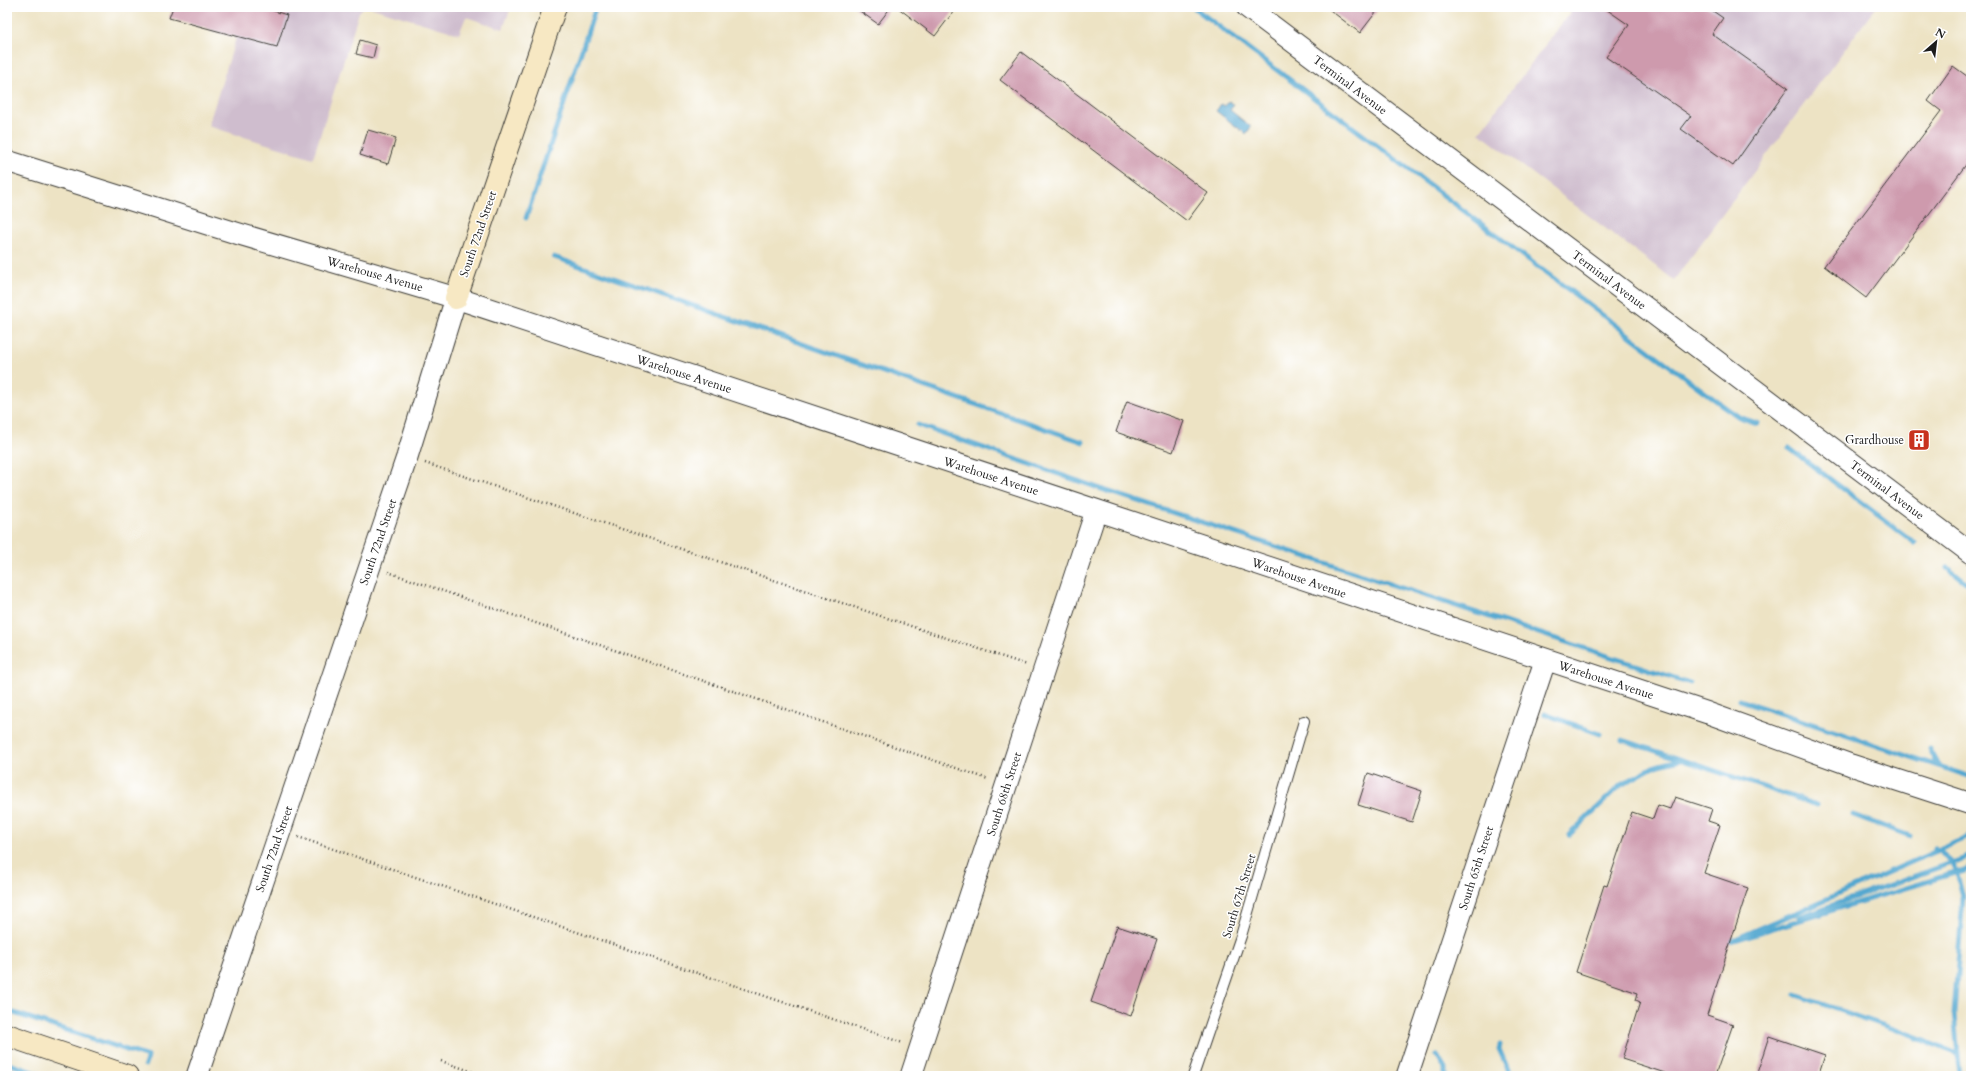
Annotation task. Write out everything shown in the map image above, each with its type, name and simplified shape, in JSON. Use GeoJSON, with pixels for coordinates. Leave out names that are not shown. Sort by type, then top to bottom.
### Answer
{"type":"FeatureCollection","features":[{"type":"Feature","properties":{"kind":"street","name":"South 72nd Street"},"geometry":{"type":"LineString","coordinates":[[197,1076],[407,457],[456,298],[555,7]]}},
{"type":"Feature","properties":{"kind":"street","name":"Terminal Avenue"},"geometry":{"type":"LineString","coordinates":[[1247,7],[1971,553]]}},
{"type":"Feature","properties":{"kind":"street","name":"Warehouse Avenue"},"geometry":{"type":"LineString","coordinates":[[7,161],[236,233],[456,298],[1545,661],[1708,713],[1851,765],[1971,804]]}},
{"type":"Feature","properties":{"kind":"street","name":"South 68th Street"},"geometry":{"type":"LineString","coordinates":[[911,1076],[1096,511]]}},
{"type":"Feature","properties":{"kind":"street","name":"South 65th Street"},"geometry":{"type":"LineString","coordinates":[[1407,1076],[1545,661]]}},
{"type":"Feature","properties":{"kind":"street"},"geometry":{"type":"LineString","coordinates":[[7,1035],[126,1076]]}},
{"type":"Feature","properties":{"kind":"lane","name":"South 67th Street"},"geometry":{"type":"LineString","coordinates":[[1193,1076],[1241,936],[1304,721]]}},
{"type":"Feature","properties":{"kind":"path"},"geometry":{"type":"LineString","coordinates":[[407,457],[1044,671]]}},
{"type":"Feature","properties":{"kind":"path"},"geometry":{"type":"LineString","coordinates":[[370,566],[1007,786]]}},
{"type":"Feature","properties":{"kind":"path"},"geometry":{"type":"LineString","coordinates":[[280,831],[920,1049]]}},
{"type":"Feature","properties":{"kind":"path"},"geometry":{"type":"LineString","coordinates":[[441,1061],[485,1076]]}},
{"type":"Feature","properties":{"kind":"shaded area"},"geometry":{"type":"Polygon","coordinates":[[[173,7],[364,7],[359,12],[313,158],[208,126],[236,38],[169,18],[173,7]]]}},
{"type":"Feature","properties":{"kind":"shaded area"},"geometry":{"type":"Polygon","coordinates":[[[369,7],[511,7],[503,29],[466,17],[459,34],[369,7]]]}},
{"type":"Feature","properties":{"kind":"shaded area"},"geometry":{"type":"Polygon","coordinates":[[[1574,7],[1876,7],[1674,280],[1479,133],[1574,7]]]}},
{"type":"Feature","properties":{"kind":"water"},"geometry":{"type":"Polygon","coordinates":[[[1229,101],[1234,105],[1230,110],[1251,127],[1246,134],[1216,111],[1221,104],[1225,106],[1229,101]]]}},
{"type":"Feature","properties":{"kind":"building"},"geometry":{"type":"Polygon","coordinates":[[[173,7],[261,7],[287,15],[277,47],[169,18],[173,7]]]}},
{"type":"Feature","properties":{"kind":"building"},"geometry":{"type":"Polygon","coordinates":[[[854,7],[891,7],[878,24],[854,7]]]}},
{"type":"Feature","properties":{"kind":"building"},"geometry":{"type":"Polygon","coordinates":[[[897,7],[957,7],[935,36],[897,7]]]}},
{"type":"Feature","properties":{"kind":"building"},"geometry":{"type":"Polygon","coordinates":[[[1326,7],[1380,7],[1360,33],[1326,7]]]}},
{"type":"Feature","properties":{"kind":"building"},"geometry":{"type":"Polygon","coordinates":[[[1603,7],[1707,7],[1723,18],[1712,34],[1788,88],[1733,166],[1681,129],[1691,116],[1606,57],[1629,25],[1603,7]]]}},
{"type":"Feature","properties":{"kind":"building"},"geometry":{"type":"Polygon","coordinates":[[[360,40],[376,45],[373,58],[356,54],[360,40]]]}},
{"type":"Feature","properties":{"kind":"building"},"geometry":{"type":"Polygon","coordinates":[[[1021,52],[1208,193],[1187,221],[1000,80],[1021,52]]]}},
{"type":"Feature","properties":{"kind":"building"},"geometry":{"type":"Polygon","coordinates":[[[1953,66],[1971,79],[1971,158],[1866,298],[1824,266],[1941,111],[1928,101],[1953,66]]]}},
{"type":"Feature","properties":{"kind":"building"},"geometry":{"type":"Polygon","coordinates":[[[368,130],[396,138],[388,164],[360,155],[368,130]]]}},
{"type":"Feature","properties":{"kind":"building"},"geometry":{"type":"Polygon","coordinates":[[[1127,401],[1184,421],[1173,452],[1116,432],[1127,401]]]}},
{"type":"Feature","properties":{"kind":"building"},"geometry":{"type":"Polygon","coordinates":[[[1368,773],[1422,791],[1412,822],[1358,805],[1368,773]]]}},
{"type":"Feature","properties":{"kind":"building"},"geometry":{"type":"Polygon","coordinates":[[[1675,797],[1712,809],[1708,821],[1720,825],[1704,873],[1748,888],[1707,1015],[1733,1024],[1715,1076],[1664,1076],[1665,1073],[1622,1059],[1640,1002],[1636,1000],[1638,993],[1576,972],[1604,885],[1607,886],[1632,812],[1653,819],[1658,805],[1670,809],[1675,797]]]}},
{"type":"Feature","properties":{"kind":"building"},"geometry":{"type":"Polygon","coordinates":[[[1117,926],[1157,939],[1131,1016],[1091,1002],[1117,926]]]}},
{"type":"Feature","properties":{"kind":"building"},"geometry":{"type":"Polygon","coordinates":[[[1769,1036],[1825,1055],[1818,1076],[1756,1076],[1769,1036]]]}},
{"type":"Feature","properties":{"kind":"waterway"},"geometry":{"type":"LineString","coordinates":[[526,218],[596,7]]}},
{"type":"Feature","properties":{"kind":"waterway"},"geometry":{"type":"LineString","coordinates":[[1193,7],[1722,405],[1739,417],[1757,423]]}},
{"type":"Feature","properties":{"kind":"waterway"},"geometry":{"type":"LineString","coordinates":[[554,257],[1083,442]]}},
{"type":"Feature","properties":{"kind":"waterway"},"geometry":{"type":"LineString","coordinates":[[918,425],[1104,490],[1690,683]]}},
{"type":"Feature","properties":{"kind":"waterway"},"geometry":{"type":"LineString","coordinates":[[1789,448],[1915,543]]}},
{"type":"Feature","properties":{"kind":"waterway"},"geometry":{"type":"LineString","coordinates":[[1947,568],[1971,586]]}},
{"type":"Feature","properties":{"kind":"waterway"},"geometry":{"type":"LineString","coordinates":[[1740,700],[1971,777]]}},
{"type":"Feature","properties":{"kind":"waterway"},"geometry":{"type":"LineString","coordinates":[[1545,714],[1600,734]]}},
{"type":"Feature","properties":{"kind":"waterway"},"geometry":{"type":"LineString","coordinates":[[1623,740],[1817,805]]}},
{"type":"Feature","properties":{"kind":"waterway"},"geometry":{"type":"LineString","coordinates":[[1929,749],[1938,766]]}},
{"type":"Feature","properties":{"kind":"waterway"},"geometry":{"type":"LineString","coordinates":[[1569,835],[1621,785],[1655,766],[1680,760]]}},
{"type":"Feature","properties":{"kind":"waterway"},"geometry":{"type":"LineString","coordinates":[[1853,815],[1910,836]]}},
{"type":"Feature","properties":{"kind":"waterway"},"geometry":{"type":"LineString","coordinates":[[1971,836],[1731,941],[1971,868]]}},
{"type":"Feature","properties":{"kind":"waterway"},"geometry":{"type":"LineString","coordinates":[[1935,848],[1950,860],[1958,877],[1963,897],[1954,1014],[1960,1076]]}},
{"type":"Feature","properties":{"kind":"waterway"},"geometry":{"type":"LineString","coordinates":[[1799,917],[1971,856]]}},
{"type":"Feature","properties":{"kind":"waterway"},"geometry":{"type":"LineString","coordinates":[[1796,995],[1894,1029],[1957,1054]]}},
{"type":"Feature","properties":{"kind":"waterway"},"geometry":{"type":"LineString","coordinates":[[14,1013],[148,1057],[145,1065]]}},
{"type":"Feature","properties":{"kind":"waterway"},"geometry":{"type":"LineString","coordinates":[[1500,1045],[1499,1049],[1511,1076]]}},
{"type":"Feature","properties":{"kind":"waterway"},"geometry":{"type":"LineString","coordinates":[[1437,1055],[1445,1068],[1445,1076]]}},
{"type":"Feature","properties":{"kind":"waterway"},"geometry":{"type":"LineString","coordinates":[[7,1063],[45,1076]]}},
{"type":"Feature","properties":{"kind":"place","name":"Grardhouse"},"geometry":{"type":"Point","coordinates":[1919,440]}}]}
